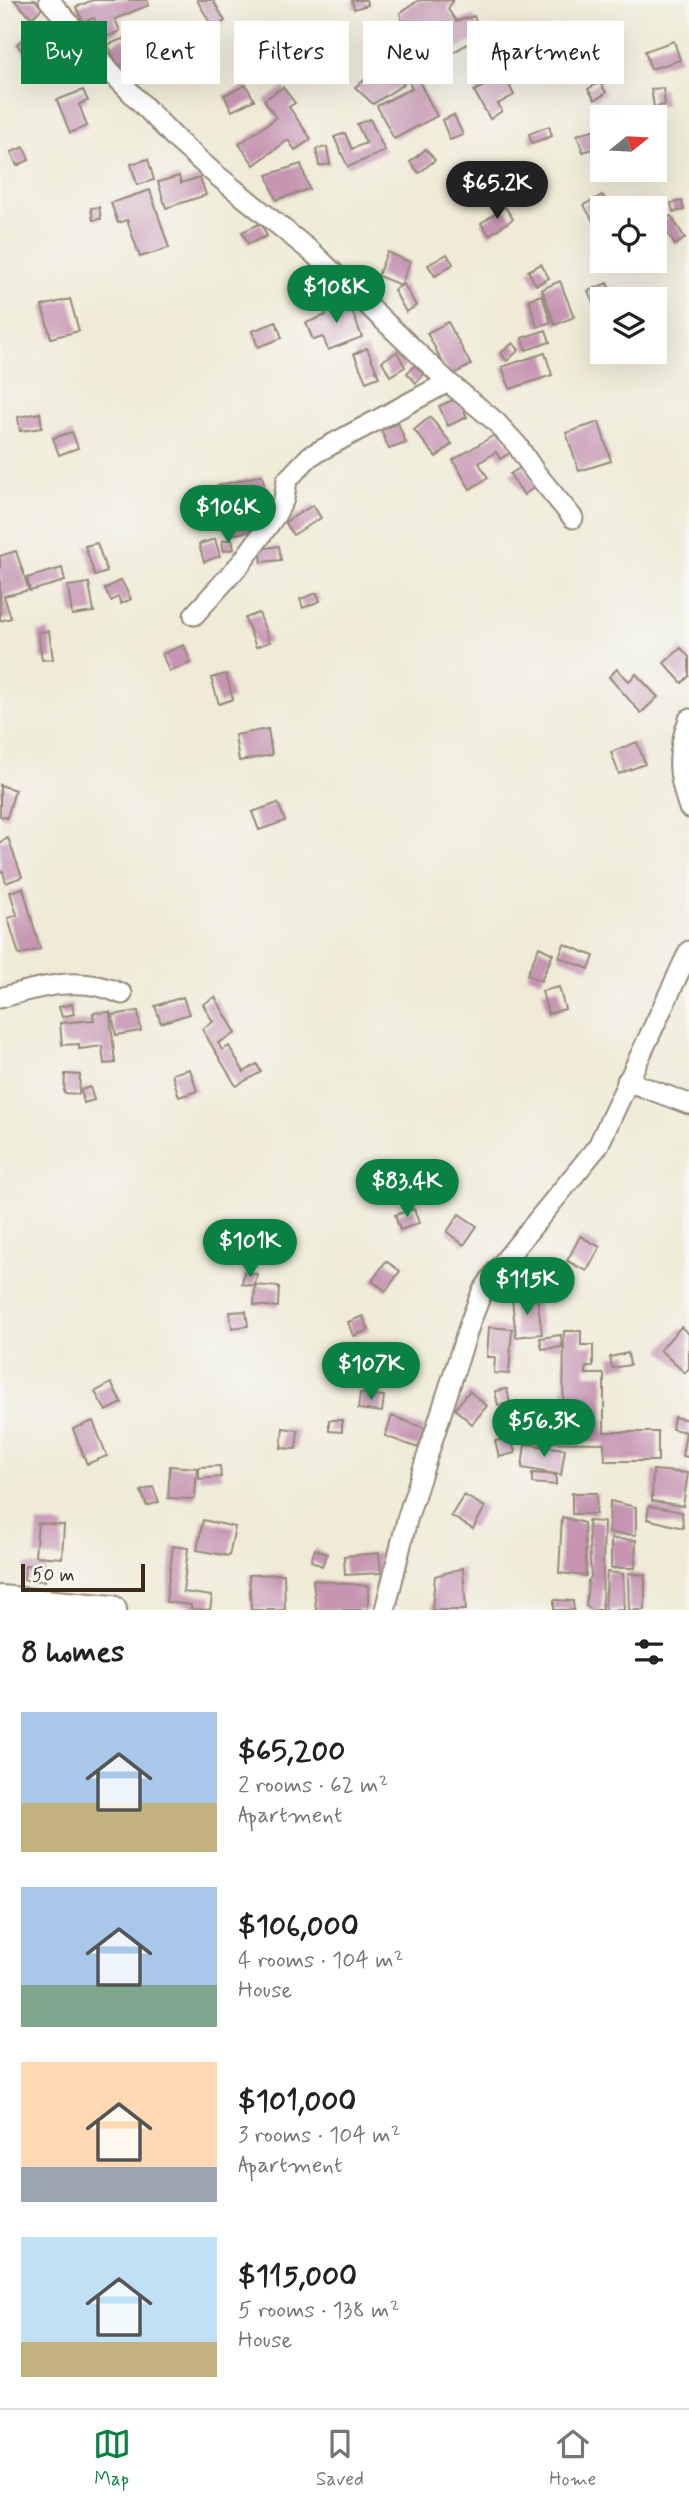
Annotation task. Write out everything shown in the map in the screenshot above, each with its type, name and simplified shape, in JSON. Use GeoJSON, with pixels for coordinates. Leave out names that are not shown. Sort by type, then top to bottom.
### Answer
{"type":"FeatureCollection","features":[{"type":"Feature","properties":{"kind":"street"},"geometry":{"type":"LineString","coordinates":[[49,0],[111,72],[178,141],[247,201],[313,253],[447,382],[495,421],[517,445],[535,472],[573,518]]}},
{"type":"Feature","properties":{"kind":"street"},"geometry":{"type":"LineString","coordinates":[[194,615],[242,562],[275,516],[284,499],[287,480],[310,456],[447,382]]}},
{"type":"Feature","properties":{"kind":"street"},"geometry":{"type":"LineString","coordinates":[[689,719],[678,764],[689,808]]}},
{"type":"Feature","properties":{"kind":"street"},"geometry":{"type":"LineString","coordinates":[[385,1610],[408,1516],[482,1292],[598,1146],[689,951]]}},
{"type":"Feature","properties":{"kind":"street"},"geometry":{"type":"LineString","coordinates":[[0,998],[53,985],[83,983],[105,986],[122,994]]}},
{"type":"Feature","properties":{"kind":"street"},"geometry":{"type":"LineString","coordinates":[[627,1081],[689,1104]]}},
{"type":"Feature","properties":{"kind":"street"},"geometry":{"type":"LineString","coordinates":[[0,1600],[112,1610]]}},
{"type":"Feature","properties":{"kind":"building"},"geometry":{"type":"Polygon","coordinates":[[[14,0],[35,0],[42,8],[32,18],[14,0]]]}},
{"type":"Feature","properties":{"kind":"building"},"geometry":{"type":"Polygon","coordinates":[[[93,0],[147,0],[149,5],[115,19],[120,31],[107,37],[107,21],[95,21],[94,18],[83,21],[76,7],[93,0]]]}},
{"type":"Feature","properties":{"kind":"building"},"geometry":{"type":"Polygon","coordinates":[[[197,0],[213,0],[225,21],[220,24],[220,21],[209,21],[197,0]]]}},
{"type":"Feature","properties":{"kind":"building"},"geometry":{"type":"Polygon","coordinates":[[[352,0],[366,0],[368,5],[354,9],[352,0]]]}},
{"type":"Feature","properties":{"kind":"building"},"geometry":{"type":"Polygon","coordinates":[[[419,0],[453,0],[448,9],[456,21],[474,16],[476,21],[467,21],[467,44],[453,52],[453,21],[402,21],[400,13],[419,0]]]}},
{"type":"Feature","properties":{"kind":"building"},"geometry":{"type":"Polygon","coordinates":[[[121,39],[121,64],[118,66],[108,45],[121,39]]]}},
{"type":"Feature","properties":{"kind":"building"},"geometry":{"type":"Polygon","coordinates":[[[674,41],[680,60],[651,69],[645,51],[674,41]]]}},
{"type":"Feature","properties":{"kind":"building"},"geometry":{"type":"Polygon","coordinates":[[[363,81],[363,84],[404,84],[373,104],[355,87],[363,81]]]}},
{"type":"Feature","properties":{"kind":"building"},"geometry":{"type":"Polygon","coordinates":[[[410,84],[420,84],[437,116],[394,139],[377,106],[412,88],[410,84]]]}},
{"type":"Feature","properties":{"kind":"building"},"geometry":{"type":"Polygon","coordinates":[[[487,84],[508,84],[514,95],[498,104],[502,111],[490,119],[474,91],[487,84]]]}},
{"type":"Feature","properties":{"kind":"building"},"geometry":{"type":"Polygon","coordinates":[[[601,84],[606,93],[595,100],[588,89],[601,84]]]}},
{"type":"Feature","properties":{"kind":"building"},"geometry":{"type":"Polygon","coordinates":[[[246,85],[254,100],[232,111],[224,95],[246,85]]]}},
{"type":"Feature","properties":{"kind":"building"},"geometry":{"type":"Polygon","coordinates":[[[283,87],[295,103],[289,107],[311,139],[295,150],[288,140],[254,165],[239,144],[276,118],[264,100],[283,87]]]}},
{"type":"Feature","properties":{"kind":"building"},"geometry":{"type":"Polygon","coordinates":[[[663,88],[665,105],[654,105],[651,89],[663,88]]]}},
{"type":"Feature","properties":{"kind":"building"},"geometry":{"type":"Polygon","coordinates":[[[83,90],[88,101],[79,104],[87,126],[70,133],[57,100],[83,90]]]}},
{"type":"Feature","properties":{"kind":"building"},"geometry":{"type":"Polygon","coordinates":[[[454,115],[463,135],[450,140],[442,120],[454,115]]]}},
{"type":"Feature","properties":{"kind":"building"},"geometry":{"type":"Polygon","coordinates":[[[370,119],[385,151],[348,167],[334,137],[345,133],[352,149],[366,143],[357,124],[370,119]]]}},
{"type":"Feature","properties":{"kind":"building"},"geometry":{"type":"Polygon","coordinates":[[[549,126],[552,136],[532,143],[529,134],[549,126]]]}},
{"type":"Feature","properties":{"kind":"building"},"geometry":{"type":"Polygon","coordinates":[[[590,131],[590,150],[583,152],[577,135],[590,131]]]}},
{"type":"Feature","properties":{"kind":"building"},"geometry":{"type":"Polygon","coordinates":[[[24,147],[29,160],[17,166],[11,152],[24,147]]]}},
{"type":"Feature","properties":{"kind":"building"},"geometry":{"type":"Polygon","coordinates":[[[327,147],[330,164],[319,166],[316,149],[327,147]]]}},
{"type":"Feature","properties":{"kind":"building"},"geometry":{"type":"Polygon","coordinates":[[[426,149],[435,160],[419,173],[410,162],[426,149]]]}},
{"type":"Feature","properties":{"kind":"building"},"geometry":{"type":"Polygon","coordinates":[[[148,159],[154,180],[137,185],[131,164],[148,159]]]}},
{"type":"Feature","properties":{"kind":"building"},"geometry":{"type":"Polygon","coordinates":[[[301,164],[309,189],[276,200],[267,175],[301,164]]]}},
{"type":"Feature","properties":{"kind":"building"},"geometry":{"type":"Polygon","coordinates":[[[179,176],[181,183],[200,177],[206,195],[166,208],[158,182],[179,176]]]}},
{"type":"Feature","properties":{"kind":"building"},"geometry":{"type":"Polygon","coordinates":[[[150,190],[169,248],[140,257],[127,220],[118,223],[111,203],[150,190]]]}},
{"type":"Feature","properties":{"kind":"building"},"geometry":{"type":"Polygon","coordinates":[[[682,201],[684,210],[673,212],[671,203],[682,201]]]}},
{"type":"Feature","properties":{"kind":"building"},"geometry":{"type":"Polygon","coordinates":[[[590,202],[590,216],[584,205],[590,202]]]}},
{"type":"Feature","properties":{"kind":"building"},"geometry":{"type":"Polygon","coordinates":[[[99,207],[101,219],[93,220],[91,208],[99,207]]]}},
{"type":"Feature","properties":{"kind":"building"},"geometry":{"type":"Polygon","coordinates":[[[505,207],[513,219],[489,235],[481,223],[505,207]]]}},
{"type":"Feature","properties":{"kind":"building"},"geometry":{"type":"Polygon","coordinates":[[[671,216],[685,238],[675,245],[667,232],[667,219],[671,216]]]}},
{"type":"Feature","properties":{"kind":"building"},"geometry":{"type":"Polygon","coordinates":[[[261,223],[267,236],[248,244],[242,232],[261,223]]]}},
{"type":"Feature","properties":{"kind":"building"},"geometry":{"type":"Polygon","coordinates":[[[387,252],[410,262],[401,285],[378,276],[387,252]]]}},
{"type":"Feature","properties":{"kind":"building"},"geometry":{"type":"Polygon","coordinates":[[[447,254],[453,264],[435,276],[428,265],[447,254]]]}},
{"type":"Feature","properties":{"kind":"building"},"geometry":{"type":"Polygon","coordinates":[[[541,264],[549,278],[536,285],[528,271],[541,264]]]}},
{"type":"Feature","properties":{"kind":"building"},"geometry":{"type":"Polygon","coordinates":[[[315,280],[320,290],[301,298],[297,288],[315,280]]]}},
{"type":"Feature","properties":{"kind":"building"},"geometry":{"type":"Polygon","coordinates":[[[560,281],[574,317],[555,325],[542,289],[560,281]]]}},
{"type":"Feature","properties":{"kind":"building"},"geometry":{"type":"Polygon","coordinates":[[[404,284],[416,306],[406,312],[394,290],[404,284]]]}},
{"type":"Feature","properties":{"kind":"building"},"geometry":{"type":"Polygon","coordinates":[[[542,295],[551,322],[537,327],[529,299],[542,295]]]}},
{"type":"Feature","properties":{"kind":"building"},"geometry":{"type":"Polygon","coordinates":[[[347,298],[362,337],[328,350],[323,337],[313,340],[306,323],[326,315],[323,307],[347,298]]]}},
{"type":"Feature","properties":{"kind":"building"},"geometry":{"type":"Polygon","coordinates":[[[70,299],[79,331],[51,338],[42,306],[70,299]]]}},
{"type":"Feature","properties":{"kind":"building"},"geometry":{"type":"Polygon","coordinates":[[[276,322],[282,338],[258,347],[252,331],[276,322]]]}},
{"type":"Feature","properties":{"kind":"building"},"geometry":{"type":"Polygon","coordinates":[[[448,322],[471,365],[450,376],[427,333],[448,322]]]}},
{"type":"Feature","properties":{"kind":"building"},"geometry":{"type":"Polygon","coordinates":[[[546,330],[550,342],[526,350],[522,338],[546,330]]]}},
{"type":"Feature","properties":{"kind":"building"},"geometry":{"type":"Polygon","coordinates":[[[513,343],[519,350],[507,361],[501,353],[513,343]]]}},
{"type":"Feature","properties":{"kind":"building"},"geometry":{"type":"Polygon","coordinates":[[[367,348],[379,377],[366,382],[354,354],[367,348]]]}},
{"type":"Feature","properties":{"kind":"building"},"geometry":{"type":"Polygon","coordinates":[[[397,352],[405,367],[390,376],[382,361],[397,352]]]}},
{"type":"Feature","properties":{"kind":"building"},"geometry":{"type":"Polygon","coordinates":[[[545,353],[552,375],[510,389],[502,367],[545,353]]]}},
{"type":"Feature","properties":{"kind":"building"},"geometry":{"type":"Polygon","coordinates":[[[415,365],[424,374],[416,383],[407,373],[415,365]]]}},
{"type":"Feature","properties":{"kind":"building"},"geometry":{"type":"Polygon","coordinates":[[[458,398],[467,417],[448,426],[439,406],[458,398]]]}},
{"type":"Feature","properties":{"kind":"building"},"geometry":{"type":"Polygon","coordinates":[[[40,413],[42,428],[20,431],[18,417],[40,413]]]}},
{"type":"Feature","properties":{"kind":"building"},"geometry":{"type":"Polygon","coordinates":[[[430,417],[452,444],[436,457],[414,430],[430,417]]]}},
{"type":"Feature","properties":{"kind":"building"},"geometry":{"type":"Polygon","coordinates":[[[599,422],[611,461],[579,471],[566,433],[599,422]]]}},
{"type":"Feature","properties":{"kind":"building"},"geometry":{"type":"Polygon","coordinates":[[[398,423],[406,443],[389,449],[381,430],[398,423]]]}},
{"type":"Feature","properties":{"kind":"building"},"geometry":{"type":"Polygon","coordinates":[[[501,431],[513,451],[500,459],[496,452],[479,463],[488,478],[470,489],[453,460],[501,431]]]}},
{"type":"Feature","properties":{"kind":"building"},"geometry":{"type":"Polygon","coordinates":[[[72,432],[78,448],[59,455],[53,438],[72,432]]]}},
{"type":"Feature","properties":{"kind":"building"},"geometry":{"type":"Polygon","coordinates":[[[523,466],[536,486],[524,495],[510,474],[523,466]]]}},
{"type":"Feature","properties":{"kind":"building"},"geometry":{"type":"Polygon","coordinates":[[[262,475],[271,513],[255,517],[250,496],[216,504],[212,487],[262,475]]]}},
{"type":"Feature","properties":{"kind":"building"},"geometry":{"type":"Polygon","coordinates":[[[313,505],[321,518],[293,535],[285,522],[313,505]]]}},
{"type":"Feature","properties":{"kind":"building"},"geometry":{"type":"Polygon","coordinates":[[[249,521],[251,531],[230,535],[229,525],[249,521]]]}},
{"type":"Feature","properties":{"kind":"building"},"geometry":{"type":"Polygon","coordinates":[[[215,539],[220,556],[204,562],[199,544],[215,539]]]}},
{"type":"Feature","properties":{"kind":"building"},"geometry":{"type":"Polygon","coordinates":[[[232,539],[234,549],[223,551],[222,541],[232,539]]]}},
{"type":"Feature","properties":{"kind":"building"},"geometry":{"type":"Polygon","coordinates":[[[97,543],[107,572],[95,576],[85,546],[97,543]]]}},
{"type":"Feature","properties":{"kind":"building"},"geometry":{"type":"Polygon","coordinates":[[[279,546],[281,560],[262,562],[260,549],[279,546]]]}},
{"type":"Feature","properties":{"kind":"building"},"geometry":{"type":"Polygon","coordinates":[[[16,551],[29,590],[4,596],[11,618],[0,621],[0,556],[16,551]]]}},
{"type":"Feature","properties":{"kind":"building"},"geometry":{"type":"Polygon","coordinates":[[[62,568],[65,581],[30,591],[27,578],[62,568]]]}},
{"type":"Feature","properties":{"kind":"building"},"geometry":{"type":"Polygon","coordinates":[[[121,580],[131,599],[121,604],[118,597],[111,601],[105,589],[121,580]]]}},
{"type":"Feature","properties":{"kind":"building"},"geometry":{"type":"Polygon","coordinates":[[[89,583],[94,612],[72,615],[68,586],[89,583]]]}},
{"type":"Feature","properties":{"kind":"building"},"geometry":{"type":"Polygon","coordinates":[[[317,593],[320,601],[303,608],[300,599],[317,593]]]}},
{"type":"Feature","properties":{"kind":"building"},"geometry":{"type":"Polygon","coordinates":[[[259,613],[270,642],[256,647],[245,618],[259,613]]]}},
{"type":"Feature","properties":{"kind":"building"},"geometry":{"type":"Polygon","coordinates":[[[49,631],[53,659],[42,660],[38,632],[49,631]]]}},
{"type":"Feature","properties":{"kind":"building"},"geometry":{"type":"Polygon","coordinates":[[[184,645],[191,663],[169,671],[162,654],[184,645]]]}},
{"type":"Feature","properties":{"kind":"building"},"geometry":{"type":"Polygon","coordinates":[[[681,648],[689,657],[689,676],[682,683],[664,663],[681,648]]]}},
{"type":"Feature","properties":{"kind":"building"},"geometry":{"type":"Polygon","coordinates":[[[617,669],[629,681],[636,674],[658,697],[641,713],[609,677],[617,669]]]}},
{"type":"Feature","properties":{"kind":"building"},"geometry":{"type":"Polygon","coordinates":[[[226,674],[233,699],[219,704],[211,678],[226,674]]]}},
{"type":"Feature","properties":{"kind":"building"},"geometry":{"type":"Polygon","coordinates":[[[268,729],[272,755],[239,761],[235,735],[268,729]]]}},
{"type":"Feature","properties":{"kind":"building"},"geometry":{"type":"Polygon","coordinates":[[[637,742],[645,764],[619,774],[611,752],[637,742]]]}},
{"type":"Feature","properties":{"kind":"building"},"geometry":{"type":"Polygon","coordinates":[[[0,785],[15,790],[7,818],[0,816],[0,785]]]}},
{"type":"Feature","properties":{"kind":"building"},"geometry":{"type":"Polygon","coordinates":[[[278,803],[285,821],[259,830],[252,812],[278,803]]]}},
{"type":"Feature","properties":{"kind":"building"},"geometry":{"type":"Polygon","coordinates":[[[8,838],[22,877],[6,883],[3,871],[0,872],[0,842],[8,838]]]}},
{"type":"Feature","properties":{"kind":"building"},"geometry":{"type":"Polygon","coordinates":[[[23,888],[40,949],[19,955],[8,918],[17,915],[10,892],[23,888]]]}},
{"type":"Feature","properties":{"kind":"building"},"geometry":{"type":"Polygon","coordinates":[[[564,944],[594,956],[589,969],[559,957],[564,944]]]}},
{"type":"Feature","properties":{"kind":"building"},"geometry":{"type":"Polygon","coordinates":[[[539,947],[553,954],[541,981],[527,975],[539,947]]]}},
{"type":"Feature","properties":{"kind":"building"},"geometry":{"type":"Polygon","coordinates":[[[559,987],[565,1009],[548,1014],[542,991],[559,987]]]}},
{"type":"Feature","properties":{"kind":"building"},"geometry":{"type":"Polygon","coordinates":[[[183,997],[189,1014],[161,1023],[155,1006],[183,997]]]}},
{"type":"Feature","properties":{"kind":"building"},"geometry":{"type":"Polygon","coordinates":[[[215,997],[236,1033],[218,1043],[222,1050],[229,1046],[244,1072],[257,1064],[261,1072],[236,1086],[202,1029],[213,1022],[203,1004],[215,997]]]}},
{"type":"Feature","properties":{"kind":"building"},"geometry":{"type":"Polygon","coordinates":[[[72,1004],[74,1014],[62,1017],[59,1007],[72,1004]]]}},
{"type":"Feature","properties":{"kind":"building"},"geometry":{"type":"Polygon","coordinates":[[[138,1011],[141,1031],[116,1035],[112,1015],[138,1011]]]}},
{"type":"Feature","properties":{"kind":"building"},"geometry":{"type":"Polygon","coordinates":[[[110,1012],[115,1063],[104,1064],[102,1046],[79,1049],[79,1044],[62,1045],[60,1023],[94,1020],[93,1013],[110,1012]]]}},
{"type":"Feature","properties":{"kind":"building"},"geometry":{"type":"Polygon","coordinates":[[[190,1069],[197,1091],[179,1097],[172,1074],[190,1069]]]}},
{"type":"Feature","properties":{"kind":"building"},"geometry":{"type":"Polygon","coordinates":[[[65,1074],[80,1075],[79,1094],[64,1093],[65,1074]]]}},
{"type":"Feature","properties":{"kind":"building"},"geometry":{"type":"Polygon","coordinates":[[[90,1087],[94,1100],[84,1103],[81,1090],[90,1087]]]}},
{"type":"Feature","properties":{"kind":"building"},"geometry":{"type":"Polygon","coordinates":[[[414,1209],[419,1223],[400,1230],[395,1215],[414,1209]]]}},
{"type":"Feature","properties":{"kind":"building"},"geometry":{"type":"Polygon","coordinates":[[[459,1214],[477,1226],[464,1245],[447,1232],[459,1214]]]}},
{"type":"Feature","properties":{"kind":"building"},"geometry":{"type":"Polygon","coordinates":[[[580,1236],[600,1247],[587,1271],[567,1261],[580,1236]]]}},
{"type":"Feature","properties":{"kind":"building"},"geometry":{"type":"Polygon","coordinates":[[[386,1261],[400,1271],[386,1291],[372,1281],[386,1261]]]}},
{"type":"Feature","properties":{"kind":"building"},"geometry":{"type":"Polygon","coordinates":[[[244,1272],[257,1274],[255,1286],[242,1284],[244,1272]]]}},
{"type":"Feature","properties":{"kind":"building"},"geometry":{"type":"Polygon","coordinates":[[[255,1285],[279,1287],[278,1307],[254,1305],[255,1285]]]}},
{"type":"Feature","properties":{"kind":"building"},"geometry":{"type":"Polygon","coordinates":[[[537,1296],[542,1334],[516,1337],[512,1299],[537,1296]]]}},
{"type":"Feature","properties":{"kind":"building"},"geometry":{"type":"Polygon","coordinates":[[[246,1311],[248,1326],[232,1328],[230,1312],[246,1311]]]}},
{"type":"Feature","properties":{"kind":"building"},"geometry":{"type":"Polygon","coordinates":[[[363,1316],[369,1330],[353,1336],[348,1322],[363,1316]]]}},
{"type":"Feature","properties":{"kind":"building"},"geometry":{"type":"Polygon","coordinates":[[[489,1327],[512,1329],[509,1374],[494,1373],[495,1357],[487,1357],[489,1327]]]}},
{"type":"Feature","properties":{"kind":"building"},"geometry":{"type":"Polygon","coordinates":[[[681,1327],[689,1334],[689,1368],[685,1373],[660,1350],[681,1327]]]}},
{"type":"Feature","properties":{"kind":"building"},"geometry":{"type":"Polygon","coordinates":[[[564,1331],[581,1331],[581,1345],[593,1345],[593,1367],[586,1367],[586,1374],[604,1374],[604,1432],[658,1432],[658,1461],[605,1461],[604,1443],[522,1442],[522,1417],[563,1417],[564,1331]]]}},
{"type":"Feature","properties":{"kind":"building"},"geometry":{"type":"Polygon","coordinates":[[[561,1335],[562,1347],[542,1349],[540,1338],[561,1335]]]}},
{"type":"Feature","properties":{"kind":"building"},"geometry":{"type":"Polygon","coordinates":[[[628,1353],[630,1365],[612,1368],[610,1357],[628,1353]]]}},
{"type":"Feature","properties":{"kind":"building"},"geometry":{"type":"Polygon","coordinates":[[[111,1383],[122,1403],[106,1411],[95,1392],[111,1383]]]}},
{"type":"Feature","properties":{"kind":"building"},"geometry":{"type":"Polygon","coordinates":[[[507,1389],[510,1403],[498,1405],[495,1391],[507,1389]]]}},
{"type":"Feature","properties":{"kind":"building"},"geometry":{"type":"Polygon","coordinates":[[[469,1391],[487,1406],[472,1424],[455,1409],[469,1391]]]}},
{"type":"Feature","properties":{"kind":"building"},"geometry":{"type":"Polygon","coordinates":[[[360,1393],[384,1396],[382,1412],[358,1409],[360,1393]]]}},
{"type":"Feature","properties":{"kind":"building"},"geometry":{"type":"Polygon","coordinates":[[[392,1416],[425,1428],[418,1448],[385,1436],[392,1416]]]}},
{"type":"Feature","properties":{"kind":"building"},"geometry":{"type":"Polygon","coordinates":[[[674,1417],[689,1420],[689,1457],[682,1456],[686,1432],[672,1429],[674,1417]]]}},
{"type":"Feature","properties":{"kind":"building"},"geometry":{"type":"Polygon","coordinates":[[[329,1420],[342,1420],[342,1432],[329,1431],[329,1420]]]}},
{"type":"Feature","properties":{"kind":"building"},"geometry":{"type":"Polygon","coordinates":[[[93,1421],[107,1456],[87,1464],[73,1429],[93,1421]]]}},
{"type":"Feature","properties":{"kind":"building"},"geometry":{"type":"Polygon","coordinates":[[[283,1428],[298,1430],[296,1449],[281,1448],[283,1428]]]}},
{"type":"Feature","properties":{"kind":"building"},"geometry":{"type":"Polygon","coordinates":[[[511,1437],[515,1453],[499,1457],[495,1441],[511,1437]]]}},
{"type":"Feature","properties":{"kind":"building"},"geometry":{"type":"Polygon","coordinates":[[[525,1444],[565,1449],[561,1475],[522,1468],[525,1444]]]}},
{"type":"Feature","properties":{"kind":"building"},"geometry":{"type":"Polygon","coordinates":[[[170,1466],[197,1468],[195,1499],[168,1498],[170,1466]]]}},
{"type":"Feature","properties":{"kind":"building"},"geometry":{"type":"Polygon","coordinates":[[[220,1466],[221,1477],[199,1479],[199,1467],[220,1466]]]}},
{"type":"Feature","properties":{"kind":"building"},"geometry":{"type":"Polygon","coordinates":[[[653,1470],[688,1473],[683,1506],[652,1501],[653,1470]]]}},
{"type":"Feature","properties":{"kind":"building"},"geometry":{"type":"Polygon","coordinates":[[[532,1473],[556,1475],[556,1485],[532,1483],[532,1473]]]}},
{"type":"Feature","properties":{"kind":"building"},"geometry":{"type":"Polygon","coordinates":[[[153,1487],[159,1502],[147,1506],[141,1491],[153,1487]]]}},
{"type":"Feature","properties":{"kind":"building"},"geometry":{"type":"Polygon","coordinates":[[[572,1493],[597,1493],[596,1514],[572,1514],[572,1493]]]}},
{"type":"Feature","properties":{"kind":"building"},"geometry":{"type":"Polygon","coordinates":[[[464,1495],[485,1507],[473,1529],[451,1516],[464,1495]]]}},
{"type":"Feature","properties":{"kind":"building"},"geometry":{"type":"Polygon","coordinates":[[[610,1501],[636,1507],[636,1535],[609,1533],[610,1501]]]}},
{"type":"Feature","properties":{"kind":"building"},"geometry":{"type":"Polygon","coordinates":[[[649,1506],[682,1512],[683,1528],[647,1519],[649,1506]]]}},
{"type":"Feature","properties":{"kind":"building"},"geometry":{"type":"Polygon","coordinates":[[[562,1517],[584,1523],[586,1576],[559,1573],[562,1517]]]}},
{"type":"Feature","properties":{"kind":"building"},"geometry":{"type":"Polygon","coordinates":[[[203,1520],[235,1527],[229,1556],[197,1550],[203,1520]]]}},
{"type":"Feature","properties":{"kind":"building"},"geometry":{"type":"Polygon","coordinates":[[[588,1521],[604,1522],[602,1610],[592,1610],[586,1606],[588,1581],[591,1577],[588,1521]]]}},
{"type":"Feature","properties":{"kind":"building"},"geometry":{"type":"Polygon","coordinates":[[[38,1523],[64,1525],[62,1558],[35,1556],[38,1523]]]}},
{"type":"Feature","properties":{"kind":"building"},"geometry":{"type":"Polygon","coordinates":[[[611,1539],[636,1540],[635,1568],[611,1568],[611,1539]]]}},
{"type":"Feature","properties":{"kind":"building"},"geometry":{"type":"Polygon","coordinates":[[[173,1546],[188,1548],[183,1592],[212,1596],[210,1610],[191,1609],[191,1605],[166,1602],[173,1546]]]}},
{"type":"Feature","properties":{"kind":"building"},"geometry":{"type":"Polygon","coordinates":[[[315,1549],[327,1554],[322,1566],[311,1561],[315,1549]]]}},
{"type":"Feature","properties":{"kind":"building"},"geometry":{"type":"Polygon","coordinates":[[[379,1553],[381,1573],[345,1575],[344,1556],[379,1553]]]}},
{"type":"Feature","properties":{"kind":"building"},"geometry":{"type":"Polygon","coordinates":[[[25,1565],[46,1566],[45,1581],[24,1580],[25,1565]]]}},
{"type":"Feature","properties":{"kind":"building"},"geometry":{"type":"Polygon","coordinates":[[[463,1568],[466,1610],[432,1610],[435,1576],[463,1568]]]}},
{"type":"Feature","properties":{"kind":"building"},"geometry":{"type":"Polygon","coordinates":[[[607,1572],[623,1574],[624,1610],[605,1610],[607,1572]]]}},
{"type":"Feature","properties":{"kind":"building"},"geometry":{"type":"Polygon","coordinates":[[[628,1573],[645,1575],[645,1610],[629,1610],[628,1573]]]}},
{"type":"Feature","properties":{"kind":"building"},"geometry":{"type":"Polygon","coordinates":[[[284,1574],[285,1610],[251,1610],[249,1575],[284,1574]]]}},
{"type":"Feature","properties":{"kind":"building"},"geometry":{"type":"Polygon","coordinates":[[[313,1580],[368,1586],[368,1610],[316,1610],[313,1580]]]}},
{"type":"Feature","properties":{"kind":"building"},"geometry":{"type":"Polygon","coordinates":[[[554,1600],[573,1601],[574,1610],[554,1610],[554,1600]]]}}]}
